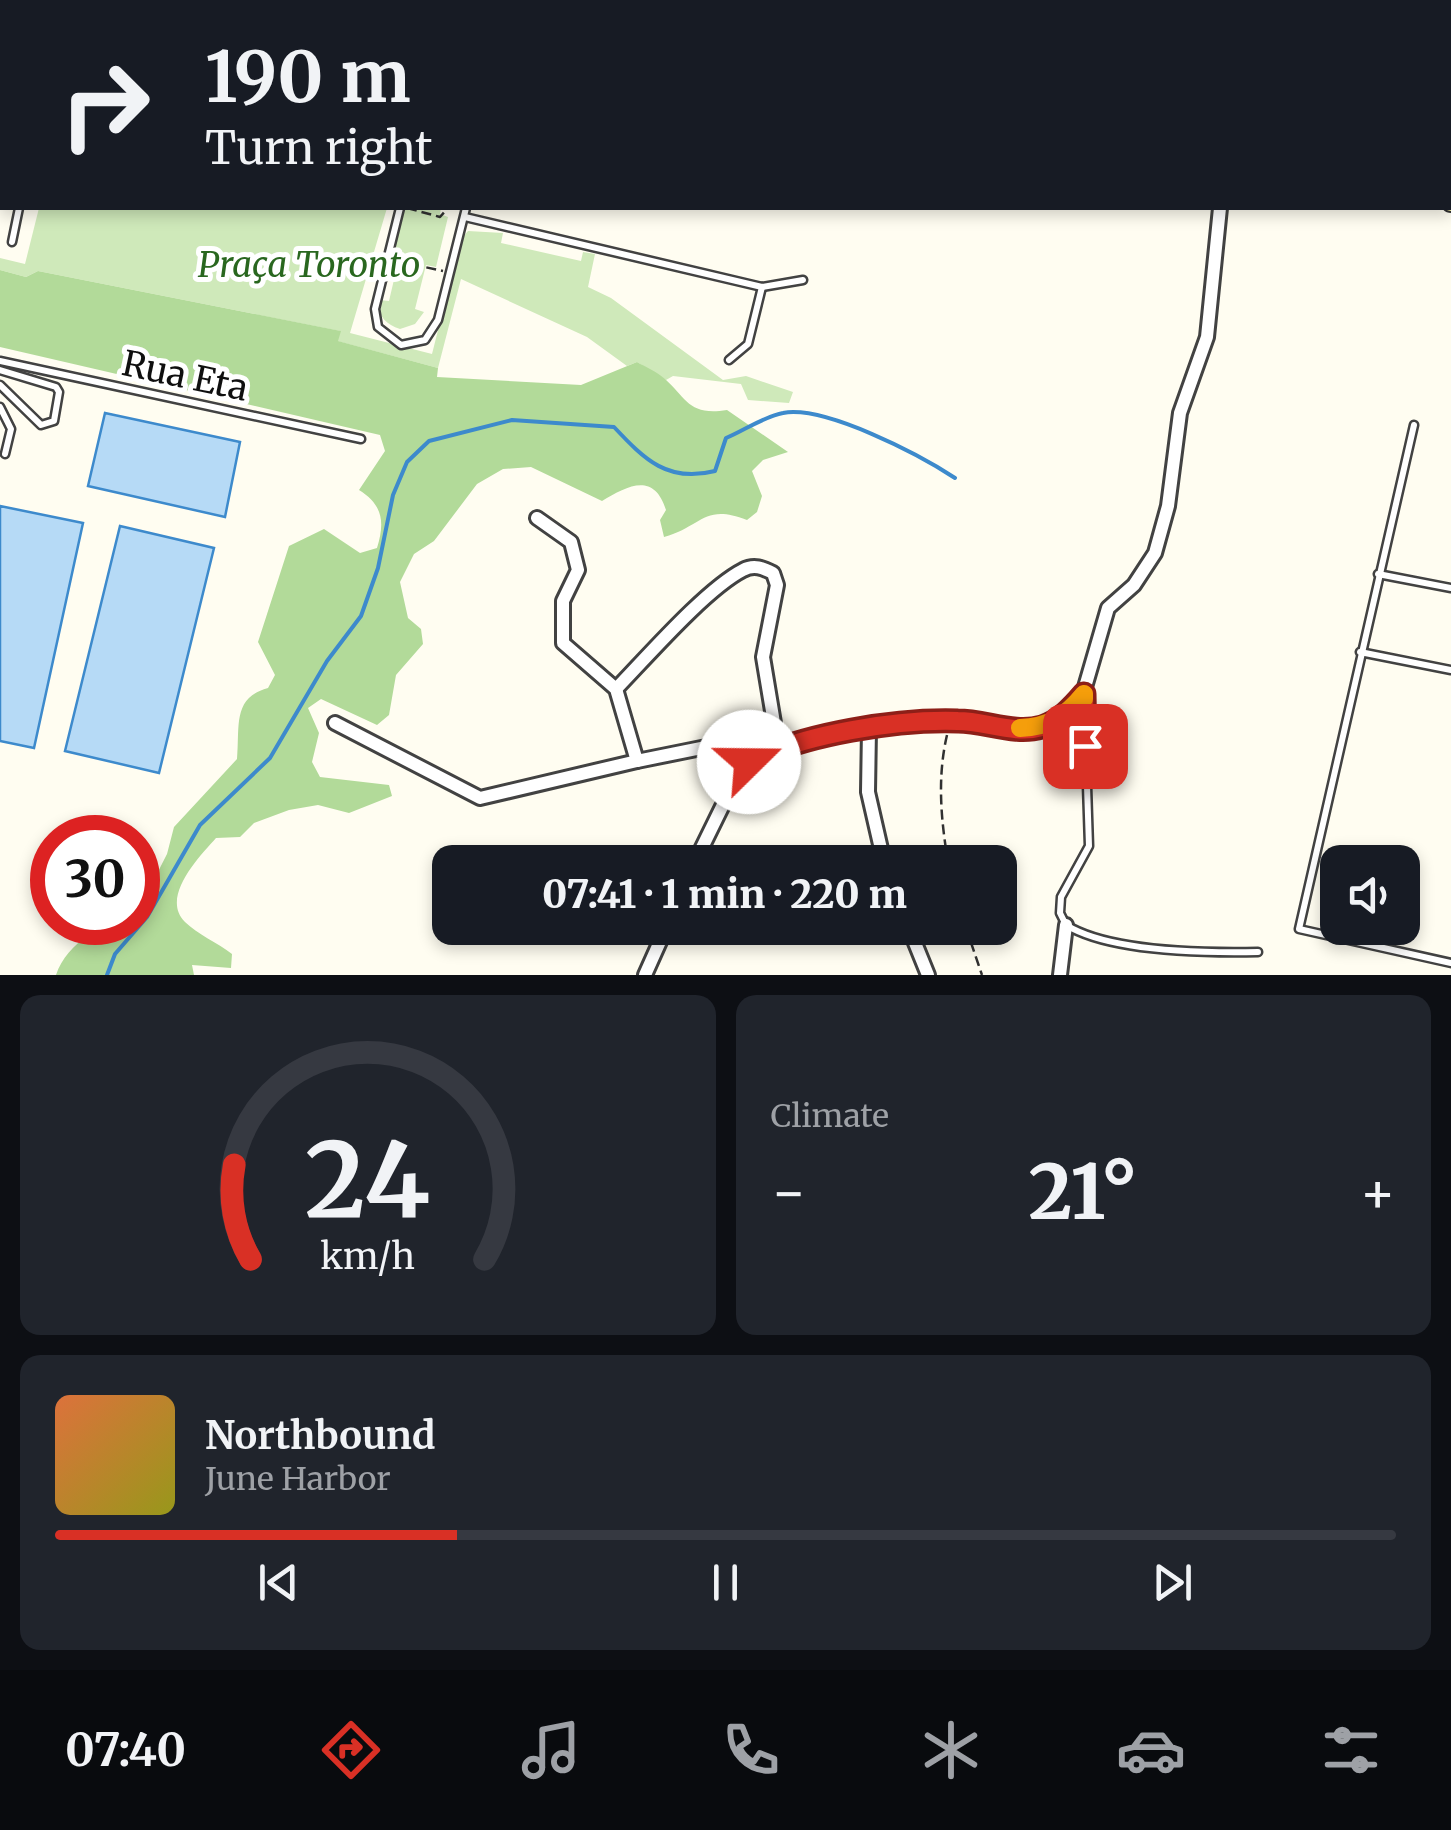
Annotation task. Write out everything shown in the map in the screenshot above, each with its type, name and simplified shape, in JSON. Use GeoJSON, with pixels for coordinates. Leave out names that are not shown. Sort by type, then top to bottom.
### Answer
{"type":"FeatureCollection","features":[{"type":"Feature","properties":{"kind":"street"},"geometry":{"type":"LineString","coordinates":[[335,723],[480,798],[736,741],[777,741],[950,721],[996,728],[1041,727],[1068,713],[1084,694],[1108,608],[1134,585],[1155,552],[1168,506],[1180,412],[1207,338],[1220,210]]}},
{"type":"Feature","properties":{"kind":"street"},"geometry":{"type":"LineString","coordinates":[[536,518],[571,542],[578,570],[562,601],[563,643],[616,689],[637,761]]}},
{"type":"Feature","properties":{"kind":"street"},"geometry":{"type":"LineString","coordinates":[[616,689],[687,617],[745,568],[760,566],[773,573],[777,586],[763,657],[777,741]]}},
{"type":"Feature","properties":{"kind":"street"},"geometry":{"type":"LineString","coordinates":[[868,729],[868,792],[880,845]]}},
{"type":"Feature","properties":{"kind":"street"},"geometry":{"type":"LineString","coordinates":[[736,741],[749,762]]}},
{"type":"Feature","properties":{"kind":"street"},"geometry":{"type":"LineString","coordinates":[[702,845],[742,766],[777,741]]}},
{"type":"Feature","properties":{"kind":"street"},"geometry":{"type":"LineString","coordinates":[[1060,975],[1066,925]]}},
{"type":"Feature","properties":{"kind":"street"},"geometry":{"type":"LineString","coordinates":[[645,975],[658,945]]}},
{"type":"Feature","properties":{"kind":"street"},"geometry":{"type":"LineString","coordinates":[[916,945],[928,975]]}},
{"type":"Feature","properties":{"kind":"lane"},"geometry":{"type":"LineString","coordinates":[[12,242],[18,210]]}},
{"type":"Feature","properties":{"kind":"lane"},"geometry":{"type":"LineString","coordinates":[[401,210],[386,260],[376,319],[384,336],[401,345],[425,340],[432,331],[466,210]]}},
{"type":"Feature","properties":{"kind":"lane"},"geometry":{"type":"LineString","coordinates":[[465,218],[762,287],[803,280]]}},
{"type":"Feature","properties":{"kind":"lane"},"geometry":{"type":"LineString","coordinates":[[730,360],[748,344],[762,287]]}},
{"type":"Feature","properties":{"kind":"lane","name":"Rua Eta"},"geometry":{"type":"LineString","coordinates":[[0,361],[361,439]]}},
{"type":"Feature","properties":{"kind":"lane"},"geometry":{"type":"LineString","coordinates":[[0,370],[56,387],[59,392],[54,421],[41,425],[0,384]]}},
{"type":"Feature","properties":{"kind":"lane"},"geometry":{"type":"LineString","coordinates":[[0,407],[10,424],[6,454]]}},
{"type":"Feature","properties":{"kind":"lane"},"geometry":{"type":"LineString","coordinates":[[1414,425],[1299,929],[1451,964]]}},
{"type":"Feature","properties":{"kind":"lane"},"geometry":{"type":"LineString","coordinates":[[1378,574],[1451,588]]}},
{"type":"Feature","properties":{"kind":"lane"},"geometry":{"type":"LineString","coordinates":[[1360,652],[1451,670]]}},
{"type":"Feature","properties":{"kind":"lane"},"geometry":{"type":"LineString","coordinates":[[1084,694],[1090,846],[1086,860],[1061,898],[1060,913],[1066,925],[1091,935],[1156,946],[1258,952]]}},
{"type":"Feature","properties":{"kind":"path"},"geometry":{"type":"LineString","coordinates":[[410,210],[440,217],[446,210]]}},
{"type":"Feature","properties":{"kind":"path"},"geometry":{"type":"LineString","coordinates":[[386,260],[451,272]]}},
{"type":"Feature","properties":{"kind":"path"},"geometry":{"type":"LineString","coordinates":[[945,845],[941,761],[950,721]]}},
{"type":"Feature","properties":{"kind":"path"},"geometry":{"type":"LineString","coordinates":[[972,945],[982,975]]}},
{"type":"Feature","properties":{"kind":"green space","name":"Praça Toronto"},"geometry":{"type":"Polygon","coordinates":[[[38,210],[386,210],[350,333],[432,354],[461,239],[468,231],[503,233],[501,243],[581,261],[583,252],[595,254],[588,287],[611,298],[723,380],[746,376],[793,392],[789,403],[748,400],[741,384],[673,376],[666,380],[637,362],[627,366],[587,337],[461,279],[438,368],[337,341],[340,331],[38,271],[26,277],[0,270],[0,258],[25,264],[38,210]]]}},
{"type":"Feature","properties":{"kind":"green space"},"geometry":{"type":"Polygon","coordinates":[[[401,210],[441,210],[440,214],[448,217],[436,267],[426,265],[415,309],[424,312],[415,324],[400,329],[383,318],[379,310],[379,300],[389,301],[400,254],[391,251],[401,210]]]}},
{"type":"Feature","properties":{"kind":"green space"},"geometry":{"type":"Polygon","coordinates":[[[0,270],[26,277],[38,271],[341,331],[338,341],[438,368],[437,377],[581,385],[637,362],[662,376],[696,408],[727,410],[788,452],[763,460],[752,471],[762,496],[757,512],[747,520],[711,515],[664,537],[660,520],[666,510],[661,498],[647,486],[630,487],[602,501],[531,467],[503,469],[477,484],[434,541],[414,554],[400,582],[408,618],[421,629],[423,644],[396,675],[389,715],[377,725],[321,699],[308,708],[319,733],[312,762],[320,777],[389,785],[392,796],[349,813],[318,805],[289,810],[254,823],[240,837],[216,838],[179,889],[178,912],[195,931],[232,954],[231,968],[192,965],[194,975],[56,975],[76,945],[160,945],[160,868],[174,827],[237,759],[243,706],[268,688],[275,675],[258,642],[289,546],[324,529],[360,553],[377,548],[380,515],[373,502],[359,490],[385,451],[380,435],[0,347],[0,270]]]}},
{"type":"Feature","properties":{"kind":"water"},"geometry":{"type":"Polygon","coordinates":[[[105,413],[240,442],[225,517],[88,486],[105,413]]]}},
{"type":"Feature","properties":{"kind":"water"},"geometry":{"type":"Polygon","coordinates":[[[0,506],[83,523],[34,748],[0,741],[0,506]]]}},
{"type":"Feature","properties":{"kind":"water"},"geometry":{"type":"Polygon","coordinates":[[[120,526],[214,548],[159,773],[65,751],[120,526]]]}},
{"type":"Feature","properties":{"kind":"waterway"},"geometry":{"type":"LineString","coordinates":[[107,975],[115,954],[147,917],[200,825],[270,758],[327,661],[361,616],[378,568],[393,495],[407,462],[429,441],[512,420],[614,427],[658,466],[698,474],[715,471],[726,438],[776,415],[801,413],[872,434],[955,478]]}},
{"type":"Feature","properties":{"kind":"slow traffic"},"geometry":{"type":"LineString","coordinates":[[1020,728],[1041,727],[1068,713],[1084,694],[1084,699]]}},
{"type":"Feature","properties":{"kind":"route"},"geometry":{"type":"LineString","coordinates":[[749,762],[778,747],[868,729],[963,720],[996,728],[1041,727],[1068,713],[1084,694],[1085,746]]}}]}
